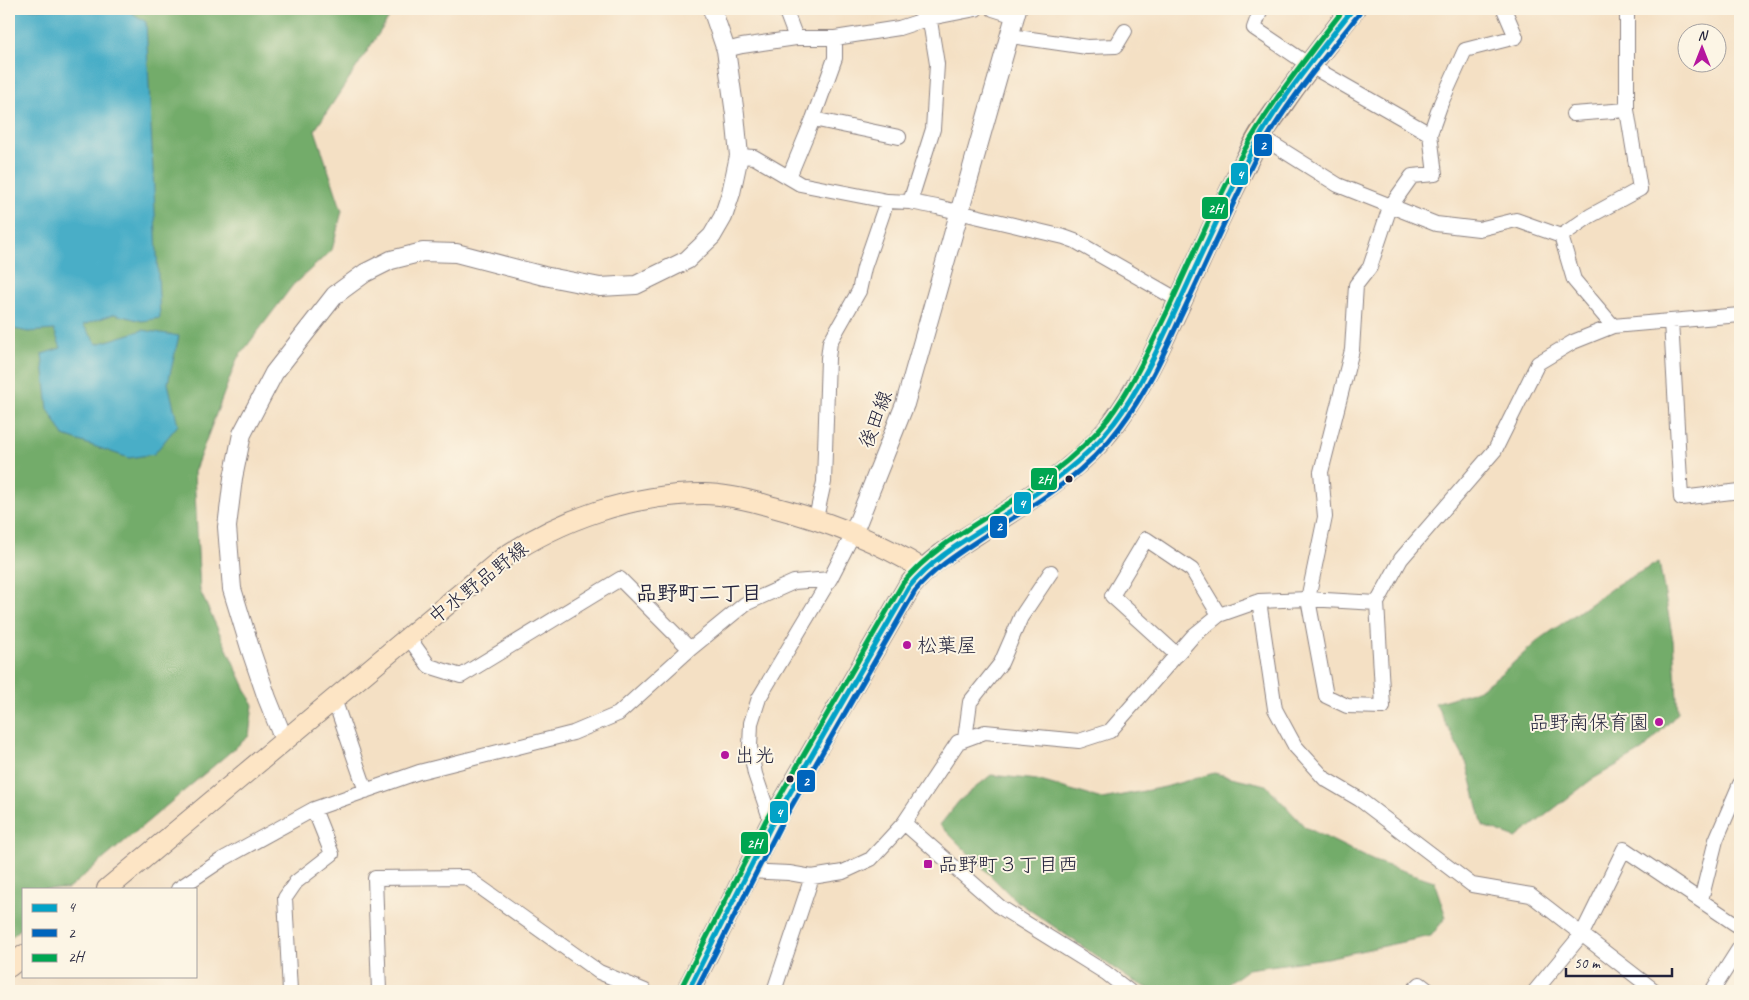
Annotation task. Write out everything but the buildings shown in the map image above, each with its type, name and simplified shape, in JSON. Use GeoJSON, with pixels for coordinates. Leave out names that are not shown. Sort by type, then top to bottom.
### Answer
{"type":"FeatureCollection","features":[{"type":"Feature","properties":{"kind":"highway"},"geometry":{"type":"LineString","coordinates":[[688,991],[772,824],[909,587],[923,569],[939,557],[1028,500],[1052,482],[1095,445],[1113,424],[1139,384],[1260,136],[1309,65],[1353,9]]}},
{"type":"Feature","properties":{"kind":"main road","name":"中水野品野線"},"geometry":{"type":"LineString","coordinates":[[119,885],[284,740],[503,558],[550,530],[603,510],[634,501],[667,496],[703,494],[738,497],[816,518],[901,556],[923,569]]}},
{"type":"Feature","properties":{"kind":"main road"},"geometry":{"type":"LineString","coordinates":[[9,967],[22,957]]}},
{"type":"Feature","properties":{"kind":"street"},"geometry":{"type":"LineString","coordinates":[[284,740],[254,661],[232,589],[227,527],[233,478],[242,434],[274,373],[335,295],[365,274],[391,260],[424,252],[456,253],[544,276],[600,287],[636,284],[687,260],[712,236],[723,217],[731,193],[738,156],[735,114],[726,50],[712,9]]}},
{"type":"Feature","properties":{"kind":"street"},"geometry":{"type":"LineString","coordinates":[[785,9],[796,38]]}},
{"type":"Feature","properties":{"kind":"street"},"geometry":{"type":"LineString","coordinates":[[993,9],[1016,12]]}},
{"type":"Feature","properties":{"kind":"street"},"geometry":{"type":"LineString","coordinates":[[1261,9],[1254,28],[1309,65],[1430,134]]}},
{"type":"Feature","properties":{"kind":"street"},"geometry":{"type":"LineString","coordinates":[[1504,9],[1516,37],[1465,50],[1441,103],[1430,134],[1435,174],[1412,176],[1390,207],[1370,267],[1356,284],[1352,350],[1321,472],[1324,517],[1308,599],[1326,696],[1347,706],[1383,707],[1378,603],[1401,559],[1495,450],[1538,363],[1573,342],[1613,326],[1740,315]]}},
{"type":"Feature","properties":{"kind":"street"},"geometry":{"type":"LineString","coordinates":[[1561,236],[1590,216],[1640,189],[1627,110],[1627,9]]}},
{"type":"Feature","properties":{"kind":"street"},"geometry":{"type":"LineString","coordinates":[[726,50],[796,38],[835,38],[899,28],[929,13],[969,10]]}},
{"type":"Feature","properties":{"kind":"street","name":"後田線"},"geometry":{"type":"LineString","coordinates":[[772,824],[755,774],[750,748],[751,724],[759,698],[830,579],[853,534],[905,404],[1016,12]]}},
{"type":"Feature","properties":{"kind":"street"},"geometry":{"type":"LineString","coordinates":[[910,202],[933,129],[937,64],[929,13]]}},
{"type":"Feature","properties":{"kind":"street"},"geometry":{"type":"LineString","coordinates":[[1010,36],[1087,47],[1116,46],[1125,31]]}},
{"type":"Feature","properties":{"kind":"street"},"geometry":{"type":"LineString","coordinates":[[789,177],[835,58],[835,38]]}},
{"type":"Feature","properties":{"kind":"street"},"geometry":{"type":"LineString","coordinates":[[1573,114],[1627,110]]}},
{"type":"Feature","properties":{"kind":"street"},"geometry":{"type":"LineString","coordinates":[[813,119],[899,137]]}},
{"type":"Feature","properties":{"kind":"street"},"geometry":{"type":"LineString","coordinates":[[1260,136],[1338,185],[1436,224],[1479,229],[1516,220],[1561,236]]}},
{"type":"Feature","properties":{"kind":"street"},"geometry":{"type":"LineString","coordinates":[[738,156],[754,157],[800,184],[887,201],[910,202],[959,212],[1076,241],[1180,301]]}},
{"type":"Feature","properties":{"kind":"street"},"geometry":{"type":"LineString","coordinates":[[816,518],[824,482],[830,342],[859,291],[864,268],[887,201]]}},
{"type":"Feature","properties":{"kind":"street"},"geometry":{"type":"LineString","coordinates":[[1561,236],[1574,280],[1613,326]]}},
{"type":"Feature","properties":{"kind":"street"},"geometry":{"type":"LineString","coordinates":[[1671,321],[1681,498],[1740,491]]}},
{"type":"Feature","properties":{"kind":"street"},"geometry":{"type":"LineString","coordinates":[[1177,654],[1112,596],[1146,539],[1192,570],[1219,614]]}},
{"type":"Feature","properties":{"kind":"street"},"geometry":{"type":"LineString","coordinates":[[965,739],[970,702],[1001,664],[1021,617],[1051,572]]}},
{"type":"Feature","properties":{"kind":"street"},"geometry":{"type":"LineString","coordinates":[[180,888],[223,859],[314,809],[419,772],[573,733],[618,714],[690,649],[745,604],[794,582],[830,579]]}},
{"type":"Feature","properties":{"kind":"street"},"geometry":{"type":"LineString","coordinates":[[409,638],[429,666],[461,676],[620,580],[690,649]]}},
{"type":"Feature","properties":{"kind":"street"},"geometry":{"type":"LineString","coordinates":[[748,871],[789,873],[812,877],[843,872],[871,859],[904,823],[958,742],[965,739],[985,732],[1079,741],[1110,731],[1177,654],[1219,614],[1259,601],[1308,599],[1378,603]]}},
{"type":"Feature","properties":{"kind":"street"},"geometry":{"type":"LineString","coordinates":[[1259,601],[1275,709],[1295,746],[1325,780],[1358,799],[1472,885],[1531,895],[1582,934],[1648,989]]}},
{"type":"Feature","properties":{"kind":"street"},"geometry":{"type":"LineString","coordinates":[[334,699],[366,791]]}},
{"type":"Feature","properties":{"kind":"street"},"geometry":{"type":"LineString","coordinates":[[1701,900],[1716,840],[1740,784]]}},
{"type":"Feature","properties":{"kind":"street"},"geometry":{"type":"LineString","coordinates":[[290,991],[285,898],[296,882],[332,854],[314,809]]}},
{"type":"Feature","properties":{"kind":"street"},"geometry":{"type":"LineString","coordinates":[[904,823],[1000,907],[1106,973],[1128,991]]}},
{"type":"Feature","properties":{"kind":"street"},"geometry":{"type":"LineString","coordinates":[[1535,991],[1582,934],[1624,849],[1740,927]]}},
{"type":"Feature","properties":{"kind":"street"},"geometry":{"type":"LineString","coordinates":[[379,991],[375,878],[466,877],[599,972],[645,991]]}},
{"type":"Feature","properties":{"kind":"street"},"geometry":{"type":"LineString","coordinates":[[774,991],[812,877]]}},
{"type":"Feature","properties":{"kind":"street"},"geometry":{"type":"LineString","coordinates":[[1712,991],[1740,947]]}},
{"type":"Feature","properties":{"kind":"street"},"geometry":{"type":"LineString","coordinates":[[1413,991],[1420,984],[1428,991]]}},
{"type":"Feature","properties":{"kind":"green space"},"geometry":{"type":"Polygon","coordinates":[[[9,9],[395,9],[315,130],[342,211],[332,250],[293,285],[237,359],[194,472],[200,591],[253,705],[249,736],[69,888],[22,888],[22,928],[9,939],[9,9]]]}},
{"type":"Feature","properties":{"kind":"green space"},"geometry":{"type":"Polygon","coordinates":[[[1659,562],[1673,640],[1678,713],[1643,750],[1591,780],[1516,838],[1483,826],[1467,764],[1435,703],[1479,690],[1503,672],[1539,640],[1618,584],[1659,562]]]}},
{"type":"Feature","properties":{"kind":"green space"},"geometry":{"type":"Polygon","coordinates":[[[1214,773],[1266,785],[1305,827],[1374,861],[1434,881],[1446,917],[1431,936],[1327,958],[1248,969],[1217,991],[1154,991],[1131,980],[1014,899],[940,825],[959,801],[991,775],[1037,780],[1102,799],[1165,787],[1214,773]]]}},
{"type":"Feature","properties":{"kind":"water"},"geometry":{"type":"Polygon","coordinates":[[[9,9],[126,9],[146,22],[160,318],[142,321],[114,314],[83,325],[97,344],[143,330],[179,336],[168,383],[178,425],[154,454],[129,458],[64,436],[48,409],[42,354],[61,348],[54,330],[28,332],[9,328],[9,9]]]}},
{"type":"Feature","properties":{"kind":"transit line","name":"2H"},"geometry":{"type":"LineString","coordinates":[[681,988],[766,820],[903,583],[941,547],[1051,474],[1081,448],[1108,419],[1148,352],[1242,154],[1282,90],[1344,9]]}},
{"type":"Feature","properties":{"kind":"transit line","name":"4"},"geometry":{"type":"LineString","coordinates":[[688,991],[772,824],[909,587],[927,568],[948,552],[1057,478],[1088,452],[1114,423],[1132,397],[1154,356],[1237,179],[1258,140],[1296,82],[1353,9]]}},
{"type":"Feature","properties":{"kind":"transit line","name":"2"},"geometry":{"type":"LineString","coordinates":[[696,991],[779,828],[915,591],[953,557],[1063,484],[1093,458],[1120,427],[1138,401],[1160,360],[1235,200],[1265,141],[1303,85],[1359,14]]}},
{"type":"Feature","properties":{"kind":"place","name":"松葉屋"},"geometry":{"type":"Point","coordinates":[907,645]}},
{"type":"Feature","properties":{"kind":"place","name":"品野南保育園"},"geometry":{"type":"Point","coordinates":[1659,722]}},
{"type":"Feature","properties":{"kind":"place","name":"出光"},"geometry":{"type":"Point","coordinates":[725,755]}},
{"type":"Feature","properties":{"kind":"place","name":"品野町３丁目西"},"geometry":{"type":"Point","coordinates":[928,864]}},
{"type":"Feature","properties":{"kind":"district","name":"品野町二丁目"},"geometry":{"type":"Point","coordinates":[699,593]}}]}
